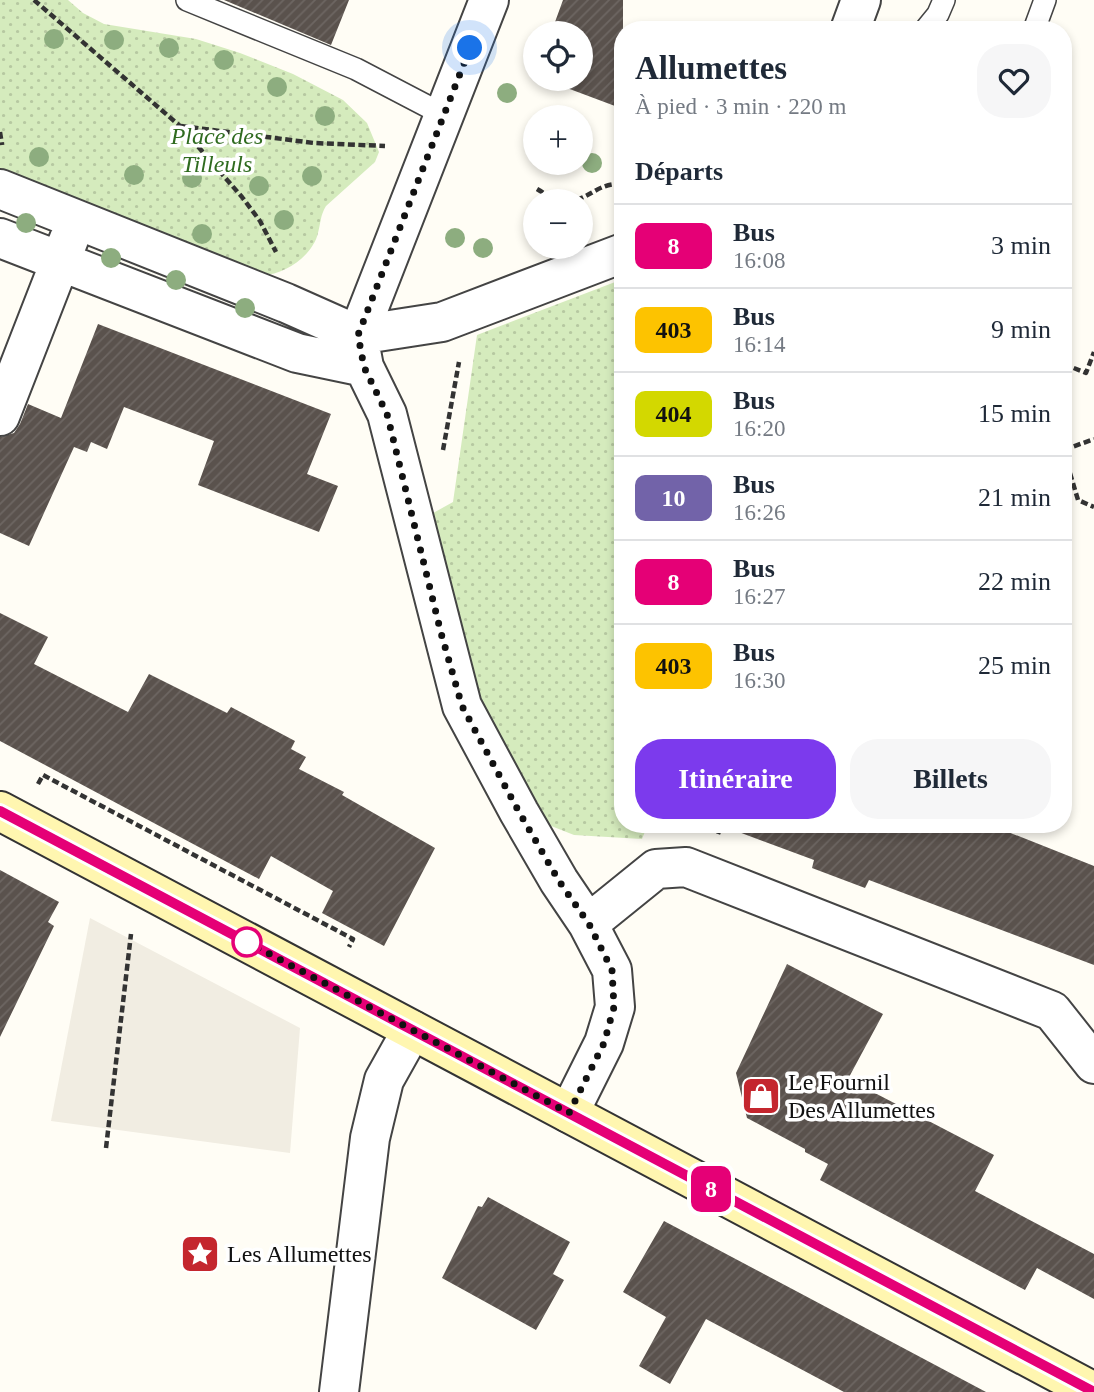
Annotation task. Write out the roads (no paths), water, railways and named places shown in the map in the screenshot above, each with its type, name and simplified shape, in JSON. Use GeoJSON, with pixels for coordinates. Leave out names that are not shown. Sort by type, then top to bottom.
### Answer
{"type":"FeatureCollection","features":[{"type":"Feature","properties":{"kind":"main road"},"geometry":{"type":"LineString","coordinates":[[0,811],[1094,1392]]}},
{"type":"Feature","properties":{"kind":"street"},"geometry":{"type":"LineString","coordinates":[[361,351],[444,115],[489,0]]}},
{"type":"Feature","properties":{"kind":"street"},"geometry":{"type":"LineString","coordinates":[[853,21],[861,0]]}},
{"type":"Feature","properties":{"kind":"street"},"geometry":{"type":"LineString","coordinates":[[0,189],[286,303],[361,351],[387,414],[441,633],[462,706],[519,812],[559,881],[589,924],[612,970],[614,1007],[604,1043],[569,1113]]}},
{"type":"Feature","properties":{"kind":"street"},"geometry":{"type":"LineString","coordinates":[[0,416],[77,220]]}},
{"type":"Feature","properties":{"kind":"street"},"geometry":{"type":"LineString","coordinates":[[0,239],[297,353],[361,351],[614,256]]}},
{"type":"Feature","properties":{"kind":"street"},"geometry":{"type":"LineString","coordinates":[[589,924],[656,869],[686,867],[1052,1011],[1094,1064]]}},
{"type":"Feature","properties":{"kind":"street"},"geometry":{"type":"LineString","coordinates":[[338,1392],[370,1138],[384,1080],[412,1030]]}},
{"type":"Feature","properties":{"kind":"lane"},"geometry":{"type":"LineString","coordinates":[[187,0],[356,69],[444,115]]}},
{"type":"Feature","properties":{"kind":"lane"},"geometry":{"type":"LineString","coordinates":[[932,21],[944,0]]}},
{"type":"Feature","properties":{"kind":"lane"},"geometry":{"type":"LineString","coordinates":[[1037,21],[1045,0]]}},
{"type":"Feature","properties":{"kind":"place","name":"Le Fournil Des Allumettes"},"geometry":{"type":"Point","coordinates":[761,1096]}},
{"type":"Feature","properties":{"kind":"place","name":"Les Allumettes"},"geometry":{"type":"Point","coordinates":[200,1254]}},
{"type":"Feature","properties":{"kind":"park label","name":"Place des Tilleuls"},"geometry":{"type":"Point","coordinates":[217,150]}}]}
